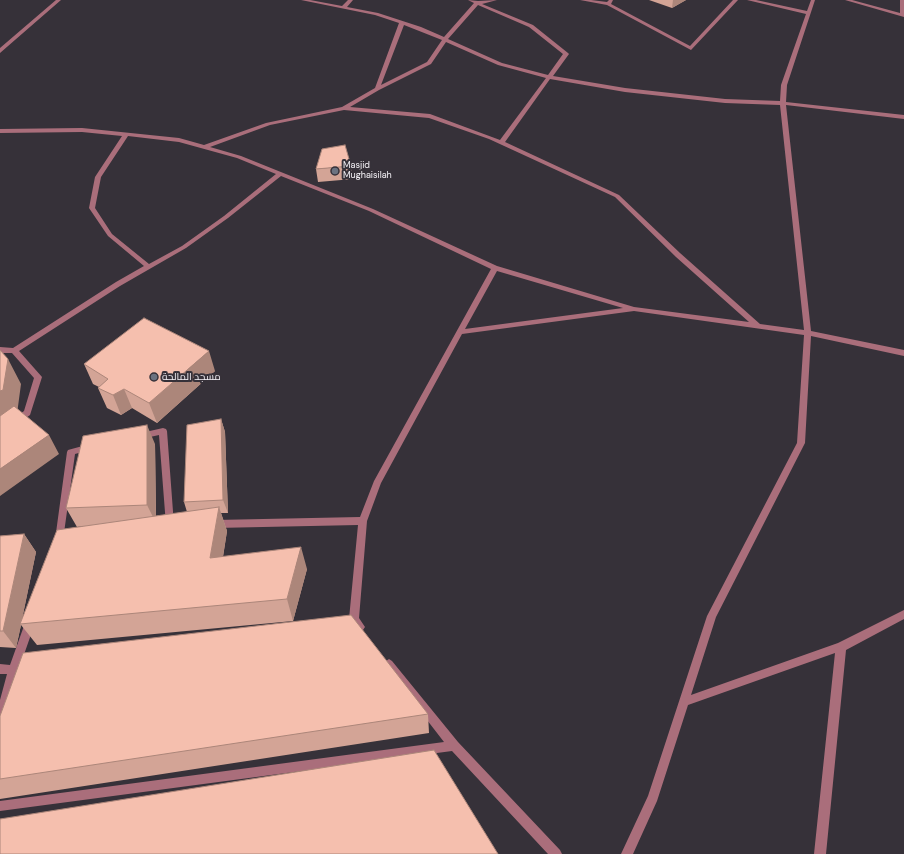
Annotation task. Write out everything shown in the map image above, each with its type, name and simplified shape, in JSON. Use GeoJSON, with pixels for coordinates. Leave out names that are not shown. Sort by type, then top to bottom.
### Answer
{"type":"FeatureCollection","features":[{"type":"Feature","properties":{"kind":"street"},"geometry":{"type":"LineString","coordinates":[[0,51],[59,0]]}},
{"type":"Feature","properties":{"kind":"street"},"geometry":{"type":"LineString","coordinates":[[303,0],[376,14],[445,40],[500,64],[548,77],[625,90],[725,101],[783,103],[904,117]]}},
{"type":"Feature","properties":{"kind":"street"},"geometry":{"type":"LineString","coordinates":[[343,8],[351,0]]}},
{"type":"Feature","properties":{"kind":"street"},"geometry":{"type":"LineString","coordinates":[[470,0],[531,26],[566,54],[501,142]]}},
{"type":"Feature","properties":{"kind":"street"},"geometry":{"type":"LineString","coordinates":[[344,108],[377,88],[429,64],[445,40],[477,3],[495,0]]}},
{"type":"Feature","properties":{"kind":"street"},"geometry":{"type":"LineString","coordinates":[[582,0],[610,2],[691,48],[736,0]]}},
{"type":"Feature","properties":{"kind":"street"},"geometry":{"type":"LineString","coordinates":[[749,0],[808,14]]}},
{"type":"Feature","properties":{"kind":"street"},"geometry":{"type":"LineString","coordinates":[[627,854],[653,797],[712,616],[801,443],[808,333],[783,103],[784,85],[813,0]]}},
{"type":"Feature","properties":{"kind":"street"},"geometry":{"type":"LineString","coordinates":[[848,0],[903,16],[902,0]]}},
{"type":"Feature","properties":{"kind":"street"},"geometry":{"type":"LineString","coordinates":[[377,88],[402,23]]}},
{"type":"Feature","properties":{"kind":"street"},"geometry":{"type":"LineString","coordinates":[[205,147],[268,124],[344,108],[430,116],[501,142],[617,196],[678,255],[758,326]]}},
{"type":"Feature","properties":{"kind":"street"},"geometry":{"type":"LineString","coordinates":[[0,131],[82,130],[179,140],[239,158],[372,210],[495,268],[634,309],[808,333],[904,353]]}},
{"type":"Feature","properties":{"kind":"street"},"geometry":{"type":"LineString","coordinates":[[126,135],[98,177],[92,208],[110,235],[149,267]]}},
{"type":"Feature","properties":{"kind":"street"},"geometry":{"type":"LineString","coordinates":[[0,350],[14,351],[118,284],[184,247],[226,217],[280,174]]}},
{"type":"Feature","properties":{"kind":"street"},"geometry":{"type":"LineString","coordinates":[[368,637],[350,620],[363,521],[376,483],[495,268]]}},
{"type":"Feature","properties":{"kind":"street"},"geometry":{"type":"LineString","coordinates":[[459,332],[634,309]]}},
{"type":"Feature","properties":{"kind":"street"},"geometry":{"type":"LineString","coordinates":[[0,433],[27,413],[38,377],[14,351]]}},
{"type":"Feature","properties":{"kind":"street"},"geometry":{"type":"LineString","coordinates":[[132,438],[162,431],[170,525],[178,525]]}},
{"type":"Feature","properties":{"kind":"street"},"geometry":{"type":"LineString","coordinates":[[56,549],[71,452],[102,445]]}},
{"type":"Feature","properties":{"kind":"street"},"geometry":{"type":"LineString","coordinates":[[209,525],[363,521]]}},
{"type":"Feature","properties":{"kind":"street"},"geometry":{"type":"LineString","coordinates":[[0,719],[13,671],[34,613]]}},
{"type":"Feature","properties":{"kind":"street"},"geometry":{"type":"LineString","coordinates":[[684,702],[841,647],[904,614]]}},
{"type":"Feature","properties":{"kind":"street"},"geometry":{"type":"LineString","coordinates":[[820,854],[841,647]]}},
{"type":"Feature","properties":{"kind":"street"},"geometry":{"type":"LineString","coordinates":[[382,655],[454,746],[556,854]]}},
{"type":"Feature","properties":{"kind":"street"},"geometry":{"type":"LineString","coordinates":[[0,669],[13,671],[29,668]]}},
{"type":"Feature","properties":{"kind":"street"},"geometry":{"type":"LineString","coordinates":[[0,806],[454,746]]}},
{"type":"Feature","properties":{"kind":"building"},"geometry":{"type":"Polygon","coordinates":[[[345,145],[351,166],[316,169],[322,149],[345,145]]]}},
{"type":"Feature","properties":{"kind":"building"},"geometry":{"type":"Polygon","coordinates":[[[144,318],[209,351],[149,403],[124,389],[113,395],[98,388],[108,379],[84,364],[144,318]]]}},
{"type":"Feature","properties":{"kind":"building"},"geometry":{"type":"Polygon","coordinates":[[[0,350],[8,359],[3,390],[0,391],[0,350]]]}},
{"type":"Feature","properties":{"kind":"building"},"geometry":{"type":"Polygon","coordinates":[[[14,406],[49,435],[0,469],[0,416],[14,406]]]}},
{"type":"Feature","properties":{"kind":"building"},"geometry":{"type":"Polygon","coordinates":[[[221,419],[223,500],[184,502],[187,425],[221,419]]]}},
{"type":"Feature","properties":{"kind":"building"},"geometry":{"type":"Polygon","coordinates":[[[147,425],[147,505],[66,508],[83,436],[147,425]]]}},
{"type":"Feature","properties":{"kind":"building"},"geometry":{"type":"Polygon","coordinates":[[[219,507],[210,558],[301,547],[287,599],[20,624],[57,530],[219,507]]]}},
{"type":"Feature","properties":{"kind":"building"},"geometry":{"type":"Polygon","coordinates":[[[24,534],[3,631],[0,631],[0,536],[24,534]]]}},
{"type":"Feature","properties":{"kind":"building"},"geometry":{"type":"Polygon","coordinates":[[[351,615],[428,714],[0,779],[0,716],[23,653],[351,615]]]}},
{"type":"Feature","properties":{"kind":"building"},"geometry":{"type":"Polygon","coordinates":[[[434,750],[498,854],[0,854],[0,819],[434,750]]]}},
{"type":"Feature","properties":{"kind":"place","name":"Masjid Mughaisilah"},"geometry":{"type":"Point","coordinates":[335,171]}},
{"type":"Feature","properties":{"kind":"place","name":"مسجد المالحة"},"geometry":{"type":"Point","coordinates":[154,377]}}]}
